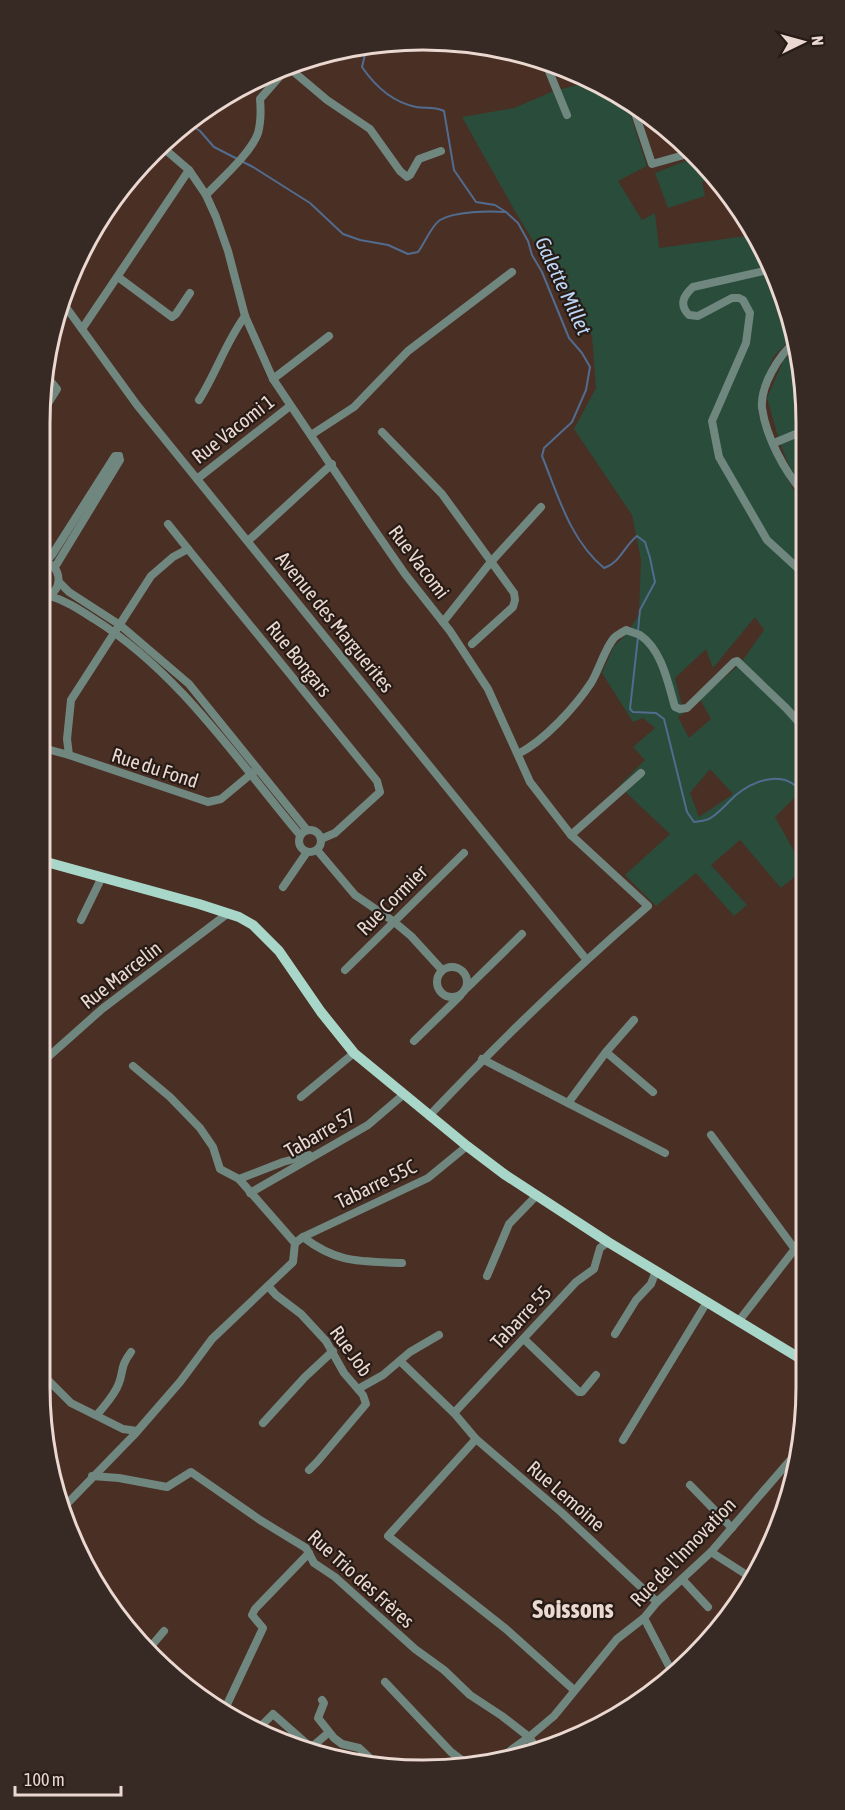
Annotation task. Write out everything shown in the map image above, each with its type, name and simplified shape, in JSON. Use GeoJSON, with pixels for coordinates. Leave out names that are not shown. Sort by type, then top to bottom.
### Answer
{"type":"FeatureCollection","features":[{"type":"Feature","properties":{"kind":"main road"},"geometry":{"type":"LineString","coordinates":[[49,863],[199,904],[239,917],[253,925],[279,951],[321,1012],[354,1053],[429,1116],[467,1146],[608,1242],[796,1356]]}},
{"type":"Feature","properties":{"kind":"street"},"geometry":{"type":"LineString","coordinates":[[296,72],[327,100],[370,129],[400,171],[407,177],[419,159],[441,151]]}},
{"type":"Feature","properties":{"kind":"street"},"geometry":{"type":"LineString","coordinates":[[549,72],[567,116]]}},
{"type":"Feature","properties":{"kind":"street"},"geometry":{"type":"LineString","coordinates":[[206,195],[240,160],[258,134],[260,99],[276,80]]}},
{"type":"Feature","properties":{"kind":"street"},"geometry":{"type":"LineString","coordinates":[[636,116],[650,162],[654,164],[682,156]]}},
{"type":"Feature","properties":{"kind":"street","name":"Rue Vacomi"},"geometry":{"type":"LineString","coordinates":[[167,152],[189,170],[206,195],[228,251],[245,316],[273,379],[405,574],[443,622],[488,689],[530,782],[572,835],[648,906],[586,959]]}},
{"type":"Feature","properties":{"kind":"street"},"geometry":{"type":"LineString","coordinates":[[82,329],[189,170]]}},
{"type":"Feature","properties":{"kind":"street"},"geometry":{"type":"LineString","coordinates":[[763,271],[693,287],[682,301],[683,309],[689,315],[698,316],[732,298],[739,298],[743,300],[750,313],[746,343],[712,421],[719,457],[767,540],[796,567]]}},
{"type":"Feature","properties":{"kind":"street"},"geometry":{"type":"LineString","coordinates":[[311,435],[354,407],[408,351],[512,272]]}},
{"type":"Feature","properties":{"kind":"street"},"geometry":{"type":"LineString","coordinates":[[118,277],[172,317],[190,293]]}},
{"type":"Feature","properties":{"kind":"street","name":"Avenue des Marguerites"},"geometry":{"type":"LineString","coordinates":[[67,309],[137,405],[586,959]]}},
{"type":"Feature","properties":{"kind":"street"},"geometry":{"type":"LineString","coordinates":[[199,400],[211,381],[228,341],[245,316]]}},
{"type":"Feature","properties":{"kind":"street"},"geometry":{"type":"LineString","coordinates":[[273,379],[328,336]]}},
{"type":"Feature","properties":{"kind":"street"},"geometry":{"type":"LineString","coordinates":[[788,348],[778,357],[763,395],[762,407],[786,470],[796,483]]}},
{"type":"Feature","properties":{"kind":"street"},"geometry":{"type":"LineString","coordinates":[[50,400],[57,389],[52,383]]}},
{"type":"Feature","properties":{"kind":"street","name":"Rue Vacomi 1"},"geometry":{"type":"LineString","coordinates":[[197,479],[290,405]]}},
{"type":"Feature","properties":{"kind":"street"},"geometry":{"type":"LineString","coordinates":[[382,432],[442,494],[490,562],[510,586],[515,600],[513,607],[472,644]]}},
{"type":"Feature","properties":{"kind":"street"},"geometry":{"type":"LineString","coordinates":[[774,443],[796,434]]}},
{"type":"Feature","properties":{"kind":"street"},"geometry":{"type":"LineString","coordinates":[[49,557],[115,456],[119,456],[120,460],[55,567]]}},
{"type":"Feature","properties":{"kind":"street"},"geometry":{"type":"LineString","coordinates":[[248,541],[332,464]]}},
{"type":"Feature","properties":{"kind":"street"},"geometry":{"type":"LineString","coordinates":[[443,622],[490,562],[541,507]]}},
{"type":"Feature","properties":{"kind":"street","name":"Rue Bongars"},"geometry":{"type":"LineString","coordinates":[[168,524],[377,781],[380,792],[335,834],[321,839]]}},
{"type":"Feature","properties":{"kind":"street"},"geometry":{"type":"LineString","coordinates":[[69,755],[67,740],[71,700],[151,576],[188,549]]}},
{"type":"Feature","properties":{"kind":"street"},"geometry":{"type":"LineString","coordinates":[[49,564],[55,567],[59,574],[56,590],[50,596],[63,600],[115,633],[182,691],[300,835],[299,846],[307,852]]}},
{"type":"Feature","properties":{"kind":"street"},"geometry":{"type":"LineString","coordinates":[[59,582],[69,592],[120,625],[189,684],[307,830]]}},
{"type":"Feature","properties":{"kind":"street"},"geometry":{"type":"LineString","coordinates":[[518,754],[532,747],[547,735],[576,702],[589,685],[615,637],[626,630],[638,634],[649,643],[659,658],[675,707],[687,708],[737,661],[796,719]]}},
{"type":"Feature","properties":{"kind":"street","name":"Rue du Fond"},"geometry":{"type":"LineString","coordinates":[[49,750],[208,802],[221,799],[257,769]]}},
{"type":"Feature","properties":{"kind":"street"},"geometry":{"type":"LineString","coordinates":[[572,835],[641,773]]}},
{"type":"Feature","properties":{"kind":"street"},"geometry":{"type":"LineString","coordinates":[[300,835],[307,830],[316,831],[321,839],[317,850]]}},
{"type":"Feature","properties":{"kind":"street"},"geometry":{"type":"LineString","coordinates":[[283,887],[307,852],[317,850]]}},
{"type":"Feature","properties":{"kind":"street"},"geometry":{"type":"LineString","coordinates":[[317,850],[355,895],[393,921],[419,944],[442,970]]}},
{"type":"Feature","properties":{"kind":"street","name":"Rue Cormier"},"geometry":{"type":"LineString","coordinates":[[345,970],[464,853]]}},
{"type":"Feature","properties":{"kind":"street"},"geometry":{"type":"LineString","coordinates":[[81,920],[102,877]]}},
{"type":"Feature","properties":{"kind":"street","name":"Rue Marcelin"},"geometry":{"type":"LineString","coordinates":[[49,1056],[102,1009],[227,914]]}},
{"type":"Feature","properties":{"kind":"street"},"geometry":{"type":"LineString","coordinates":[[414,1041],[522,934]]}},
{"type":"Feature","properties":{"kind":"street"},"geometry":{"type":"LineString","coordinates":[[429,1116],[482,1059],[586,959]]}},
{"type":"Feature","properties":{"kind":"street"},"geometry":{"type":"LineString","coordinates":[[442,970],[454,967],[464,973],[479,976]]}},
{"type":"Feature","properties":{"kind":"street"},"geometry":{"type":"LineString","coordinates":[[442,970],[437,982],[447,1008]]}},
{"type":"Feature","properties":{"kind":"street"},"geometry":{"type":"LineString","coordinates":[[464,973],[467,988]]}},
{"type":"Feature","properties":{"kind":"street"},"geometry":{"type":"LineString","coordinates":[[443,993],[460,996]]}},
{"type":"Feature","properties":{"kind":"street"},"geometry":{"type":"LineString","coordinates":[[568,1103],[606,1052],[634,1020]]}},
{"type":"Feature","properties":{"kind":"street"},"geometry":{"type":"LineString","coordinates":[[606,1052],[653,1092]]}},
{"type":"Feature","properties":{"kind":"street"},"geometry":{"type":"LineString","coordinates":[[301,1097],[354,1053]]}},
{"type":"Feature","properties":{"kind":"street"},"geometry":{"type":"LineString","coordinates":[[482,1059],[664,1153]]}},
{"type":"Feature","properties":{"kind":"street"},"geometry":{"type":"LineString","coordinates":[[68,1503],[137,1431],[180,1382],[212,1339],[293,1262],[295,1243],[239,1179],[220,1168],[213,1147],[201,1128],[133,1066]]}},
{"type":"Feature","properties":{"kind":"street","name":"Tabarre 57"},"geometry":{"type":"LineString","coordinates":[[250,1193],[368,1125],[403,1095]]}},
{"type":"Feature","properties":{"kind":"street"},"geometry":{"type":"LineString","coordinates":[[711,1135],[794,1248],[738,1322]]}},
{"type":"Feature","properties":{"kind":"street","name":"Tabarre 55C"},"geometry":{"type":"LineString","coordinates":[[295,1243],[303,1237],[428,1178],[467,1146]]}},
{"type":"Feature","properties":{"kind":"street"},"geometry":{"type":"LineString","coordinates":[[239,1179],[283,1162],[319,1152]]}},
{"type":"Feature","properties":{"kind":"street"},"geometry":{"type":"LineString","coordinates":[[487,1276],[509,1224],[537,1195]]}},
{"type":"Feature","properties":{"kind":"street"},"geometry":{"type":"LineString","coordinates":[[303,1237],[325,1251],[356,1262],[402,1263]]}},
{"type":"Feature","properties":{"kind":"street","name":"Tabarre 55"},"geometry":{"type":"LineString","coordinates":[[454,1413],[576,1282],[594,1269],[600,1248],[608,1242]]}},
{"type":"Feature","properties":{"kind":"street"},"geometry":{"type":"LineString","coordinates":[[615,1334],[636,1300],[651,1284],[656,1271]]}},
{"type":"Feature","properties":{"kind":"street","name":"Rue Job"},"geometry":{"type":"LineString","coordinates":[[268,1286],[300,1314],[333,1350],[344,1373],[358,1389],[366,1404],[309,1470]]}},
{"type":"Feature","properties":{"kind":"street"},"geometry":{"type":"LineString","coordinates":[[623,1440],[707,1302]]}},
{"type":"Feature","properties":{"kind":"street"},"geometry":{"type":"LineString","coordinates":[[358,1389],[383,1375],[410,1352],[439,1335]]}},
{"type":"Feature","properties":{"kind":"street"},"geometry":{"type":"LineString","coordinates":[[524,1340],[579,1392],[582,1392],[596,1375]]}},
{"type":"Feature","properties":{"kind":"street"},"geometry":{"type":"LineString","coordinates":[[263,1423],[333,1350]]}},
{"type":"Feature","properties":{"kind":"street"},"geometry":{"type":"LineString","coordinates":[[97,1415],[116,1390],[121,1368],[131,1352]]}},
{"type":"Feature","properties":{"kind":"street","name":"Rue Lemoine"},"geometry":{"type":"LineString","coordinates":[[400,1361],[454,1413],[476,1439],[561,1512],[657,1602]]}},
{"type":"Feature","properties":{"kind":"street"},"geometry":{"type":"LineString","coordinates":[[49,1381],[71,1403],[123,1429],[137,1431]]}},
{"type":"Feature","properties":{"kind":"street"},"geometry":{"type":"LineString","coordinates":[[476,1439],[388,1536],[506,1629],[574,1690]]}},
{"type":"Feature","properties":{"kind":"street","name":"Rue de l'Innovation"},"geometry":{"type":"LineString","coordinates":[[512,1749],[554,1716],[617,1639],[644,1618],[657,1602],[711,1552],[787,1464]]}},
{"type":"Feature","properties":{"kind":"street","name":"Rue Trio des Frères"},"geometry":{"type":"LineString","coordinates":[[92,1476],[119,1478],[167,1487],[191,1472],[244,1510],[306,1548],[314,1563],[335,1577],[470,1695],[502,1716],[529,1737],[533,1744]]}},
{"type":"Feature","properties":{"kind":"street"},"geometry":{"type":"LineString","coordinates":[[690,1485],[732,1528]]}},
{"type":"Feature","properties":{"kind":"street"},"geometry":{"type":"LineString","coordinates":[[711,1552],[746,1574]]}},
{"type":"Feature","properties":{"kind":"street"},"geometry":{"type":"LineString","coordinates":[[226,1705],[263,1628],[252,1615],[255,1609],[309,1553]]}},
{"type":"Feature","properties":{"kind":"street"},"geometry":{"type":"LineString","coordinates":[[682,1579],[708,1606]]}},
{"type":"Feature","properties":{"kind":"street"},"geometry":{"type":"LineString","coordinates":[[644,1618],[669,1667]]}},
{"type":"Feature","properties":{"kind":"street"},"geometry":{"type":"LineString","coordinates":[[153,1644],[164,1631]]}},
{"type":"Feature","properties":{"kind":"street"},"geometry":{"type":"LineString","coordinates":[[385,1682],[460,1758]]}},
{"type":"Feature","properties":{"kind":"street"},"geometry":{"type":"LineString","coordinates":[[322,1700],[324,1703],[318,1718],[328,1733],[342,1744],[359,1748],[367,1756]]}},
{"type":"Feature","properties":{"kind":"street"},"geometry":{"type":"LineString","coordinates":[[263,1724],[273,1714],[304,1741]]}},
{"type":"Feature","properties":{"kind":"street"},"geometry":{"type":"LineString","coordinates":[[315,1745],[328,1733]]}},
{"type":"Feature","properties":{"kind":"green space"},"geometry":{"type":"Polygon","coordinates":[[[579,84],[629,112],[647,166],[618,181],[642,220],[655,213],[659,248],[746,236],[767,280],[783,326],[787,343],[774,356],[760,389],[758,412],[771,449],[796,492],[796,796],[775,817],[796,855],[796,876],[781,888],[740,840],[711,865],[747,905],[734,916],[696,873],[656,906],[625,875],[670,834],[619,786],[645,760],[633,747],[655,728],[643,718],[633,722],[602,673],[614,646],[627,634],[639,614],[641,560],[632,515],[574,429],[596,388],[592,336],[516,213],[462,117],[514,108],[551,92],[579,84]],[[755,617],[713,668],[706,649],[675,678],[684,713],[678,717],[689,738],[711,719],[700,699],[740,664],[764,630],[755,617]],[[710,769],[690,793],[699,817],[733,794],[710,769]]]}},
{"type":"Feature","properties":{"kind":"green space"},"geometry":{"type":"Polygon","coordinates":[[[687,160],[706,180],[702,182],[705,196],[668,208],[655,173],[687,160]]]}},
{"type":"Feature","properties":{"kind":"green space"},"geometry":{"type":"Polygon","coordinates":[[[789,355],[795,398],[796,477],[785,456],[767,398],[783,361],[789,355]]]}},
{"type":"Feature","properties":{"kind":"waterway"},"geometry":{"type":"LineString","coordinates":[[365,55],[362,67],[385,92],[407,105],[444,111],[454,170],[476,202],[495,205],[506,212]]}},
{"type":"Feature","properties":{"kind":"waterway","name":"Galette Millet"},"geometry":{"type":"LineString","coordinates":[[195,127],[214,147],[253,167],[310,203],[343,234],[360,240],[388,245],[408,254],[418,252],[431,230],[446,217],[463,213],[506,212],[518,223],[542,272],[569,338],[590,367],[586,390],[572,422],[544,448],[542,456],[574,531],[592,557],[604,568],[614,562],[637,536],[645,542],[655,582],[640,610],[638,631]]}},
{"type":"Feature","properties":{"kind":"waterway","name":"Galette Millet"},"geometry":{"type":"LineString","coordinates":[[638,637],[630,709],[633,712],[656,713],[664,719],[687,812],[694,822],[710,818],[736,795],[753,784],[781,779],[796,787]]}},
{"type":"Feature","properties":{"kind":"district","name":"Soissons"},"geometry":{"type":"Point","coordinates":[573,1609]}}]}
